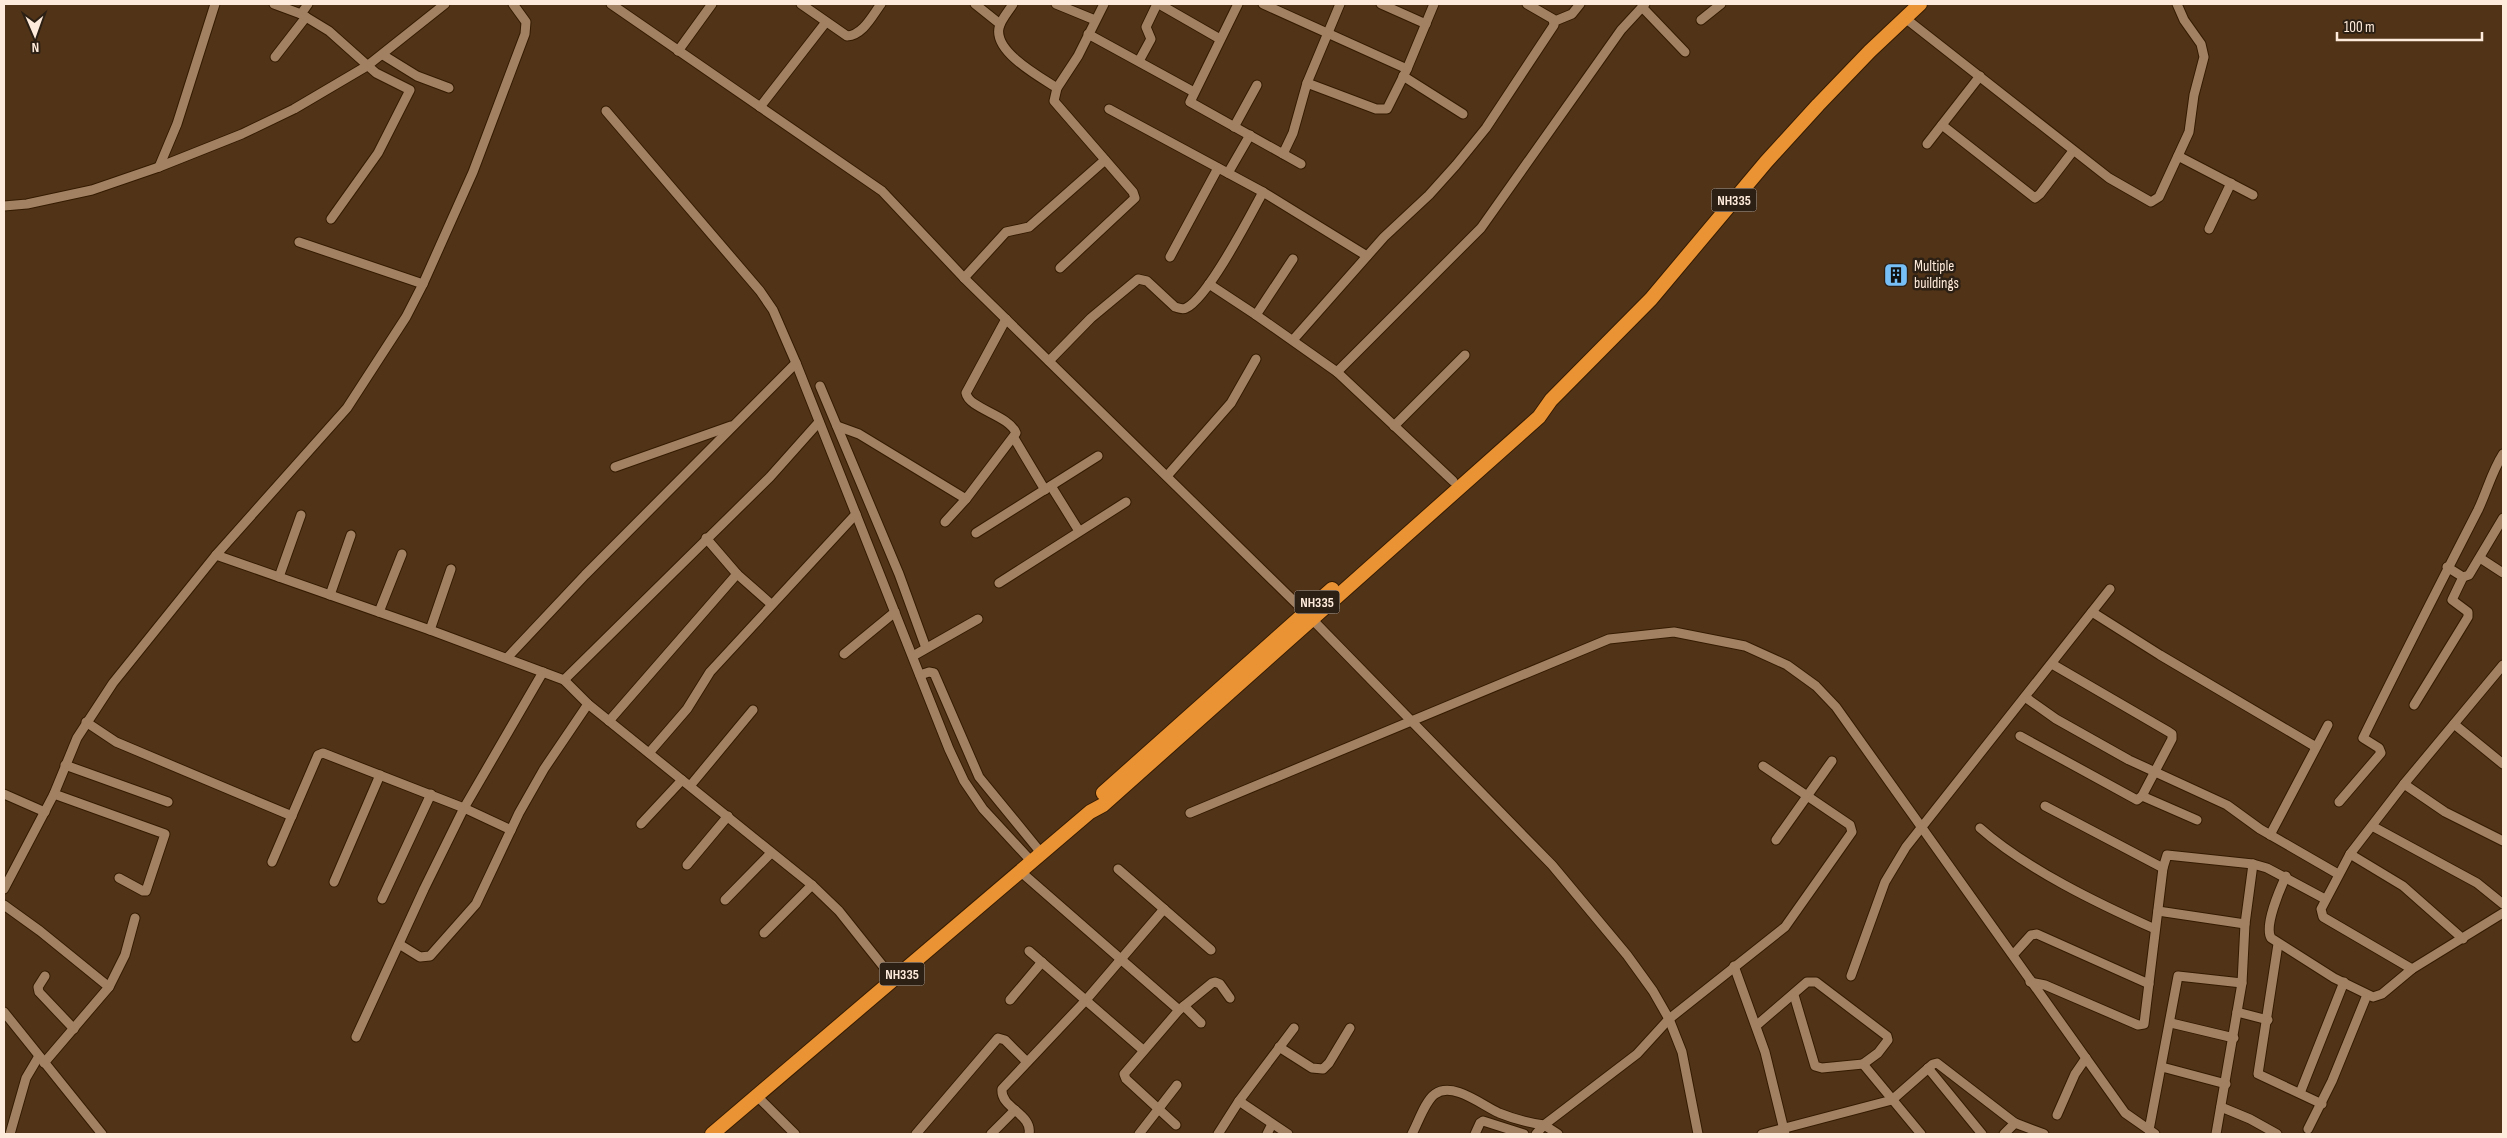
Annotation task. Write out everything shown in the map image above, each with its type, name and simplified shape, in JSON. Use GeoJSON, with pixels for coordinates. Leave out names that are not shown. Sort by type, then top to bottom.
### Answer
{"type":"FeatureCollection","features":[{"type":"Feature","properties":{"kind":"highway","name":"NH335"},"geometry":{"type":"LineString","coordinates":[[1309,616],[1539,417],[1551,400],[1651,299],[1818,105],[1920,4]]}},
{"type":"Feature","properties":{"kind":"highway","name":"NH335"},"geometry":{"type":"LineString","coordinates":[[712,1134],[1090,812],[1103,805],[1453,481],[1540,405],[1551,400]]}},
{"type":"Feature","properties":{"kind":"street"},"geometry":{"type":"LineString","coordinates":[[159,167],[176,124],[215,4]]}},
{"type":"Feature","properties":{"kind":"street"},"geometry":{"type":"LineString","coordinates":[[274,4],[304,16],[329,30],[367,66],[410,90],[378,153],[331,219]]}},
{"type":"Feature","properties":{"kind":"street"},"geometry":{"type":"LineString","coordinates":[[275,57],[304,16],[308,4]]}},
{"type":"Feature","properties":{"kind":"street"},"geometry":{"type":"LineString","coordinates":[[4,206],[27,204],[92,190],[159,167],[251,130],[294,109],[367,66],[445,4]]}},
{"type":"Feature","properties":{"kind":"street"},"geometry":{"type":"LineString","coordinates":[[4,889],[54,794],[65,765],[86,722],[113,684],[216,555],[347,408],[406,317],[424,284],[473,172],[525,34],[526,22],[513,4]]}},
{"type":"Feature","properties":{"kind":"street"},"geometry":{"type":"LineString","coordinates":[[611,4],[882,191],[964,278],[1309,616],[1570,884],[1627,955],[1653,991],[1669,1019],[1682,1052],[1698,1134]]}},
{"type":"Feature","properties":{"kind":"street"},"geometry":{"type":"LineString","coordinates":[[678,51],[712,4]]}},
{"type":"Feature","properties":{"kind":"street"},"geometry":{"type":"LineString","coordinates":[[801,4],[847,36],[860,32],[881,4]]}},
{"type":"Feature","properties":{"kind":"street"},"geometry":{"type":"LineString","coordinates":[[975,4],[1000,24]]}},
{"type":"Feature","properties":{"kind":"street"},"geometry":{"type":"LineString","coordinates":[[1013,4],[1000,24],[1000,36],[1010,55],[1057,88]]}},
{"type":"Feature","properties":{"kind":"street"},"geometry":{"type":"LineString","coordinates":[[1056,4],[1095,20]]}},
{"type":"Feature","properties":{"kind":"street"},"geometry":{"type":"LineString","coordinates":[[1060,268],[1135,198],[1134,192],[1056,104],[1054,96],[1057,88],[1078,56],[1104,4]]}},
{"type":"Feature","properties":{"kind":"street"},"geometry":{"type":"LineString","coordinates":[[1138,61],[1151,39],[1146,27],[1158,4],[1220,39]]}},
{"type":"Feature","properties":{"kind":"street"},"geometry":{"type":"LineString","coordinates":[[1238,4],[1190,102],[1301,164]]}},
{"type":"Feature","properties":{"kind":"street"},"geometry":{"type":"LineString","coordinates":[[1263,4],[1405,73],[1463,114]]}},
{"type":"Feature","properties":{"kind":"street"},"geometry":{"type":"LineString","coordinates":[[1283,154],[1293,134],[1306,83],[1340,4]]}},
{"type":"Feature","properties":{"kind":"street"},"geometry":{"type":"LineString","coordinates":[[1381,4],[1426,24]]}},
{"type":"Feature","properties":{"kind":"street"},"geometry":{"type":"LineString","coordinates":[[1306,83],[1382,111],[1389,106],[1434,4]]}},
{"type":"Feature","properties":{"kind":"street"},"geometry":{"type":"LineString","coordinates":[[1527,4],[1555,21]]}},
{"type":"Feature","properties":{"kind":"street"},"geometry":{"type":"LineString","coordinates":[[1293,340],[1367,256],[1456,165],[1486,128],[1552,29],[1555,21],[1572,14],[1580,4]]}},
{"type":"Feature","properties":{"kind":"street"},"geometry":{"type":"LineString","coordinates":[[1701,20],[1721,4]]}},
{"type":"Feature","properties":{"kind":"street"},"geometry":{"type":"LineString","coordinates":[[1905,18],[2108,178],[2151,202],[2159,197],[2189,132],[2194,95],[2204,57],[2201,44],[2184,20],[2177,4]]}},
{"type":"Feature","properties":{"kind":"street"},"geometry":{"type":"LineString","coordinates":[[1337,372],[1481,228],[1621,30],[1644,6],[1685,52]]}},
{"type":"Feature","properties":{"kind":"street"},"geometry":{"type":"LineString","coordinates":[[760,107],[826,22]]}},
{"type":"Feature","properties":{"kind":"street"},"geometry":{"type":"LineString","coordinates":[[1088,34],[1194,92]]}},
{"type":"Feature","properties":{"kind":"street"},"geometry":{"type":"LineString","coordinates":[[383,55],[417,76],[448,88]]}},
{"type":"Feature","properties":{"kind":"street"},"geometry":{"type":"LineString","coordinates":[[1927,144],[1980,76]]}},
{"type":"Feature","properties":{"kind":"street"},"geometry":{"type":"LineString","coordinates":[[1234,126],[1257,85]]}},
{"type":"Feature","properties":{"kind":"street"},"geometry":{"type":"LineString","coordinates":[[1108,109],[1263,192],[1367,256]]}},
{"type":"Feature","properties":{"kind":"street"},"geometry":{"type":"LineString","coordinates":[[606,111],[760,291],[773,310],[796,363],[949,749],[964,781],[983,809],[1037,858]]}},
{"type":"Feature","properties":{"kind":"street"},"geometry":{"type":"LineString","coordinates":[[1942,125],[2035,198],[2073,151]]}},
{"type":"Feature","properties":{"kind":"street"},"geometry":{"type":"LineString","coordinates":[[1228,173],[1250,135]]}},
{"type":"Feature","properties":{"kind":"street"},"geometry":{"type":"LineString","coordinates":[[2178,156],[2253,195]]}},
{"type":"Feature","properties":{"kind":"street"},"geometry":{"type":"LineString","coordinates":[[964,278],[1006,232],[1028,227],[1105,160]]}},
{"type":"Feature","properties":{"kind":"street"},"geometry":{"type":"LineString","coordinates":[[1170,257],[1218,168]]}},
{"type":"Feature","properties":{"kind":"street"},"geometry":{"type":"LineString","coordinates":[[2209,229],[2231,184]]}},
{"type":"Feature","properties":{"kind":"street"},"geometry":{"type":"LineString","coordinates":[[1048,361],[1091,318],[1138,279],[1147,281],[1180,309],[1188,306],[1209,284],[1263,192]]}},
{"type":"Feature","properties":{"kind":"street"},"geometry":{"type":"LineString","coordinates":[[299,242],[424,284]]}},
{"type":"Feature","properties":{"kind":"street"},"geometry":{"type":"LineString","coordinates":[[1256,315],[1294,259]]}},
{"type":"Feature","properties":{"kind":"street"},"geometry":{"type":"LineString","coordinates":[[1209,284],[1337,372],[1453,481]]}},
{"type":"Feature","properties":{"kind":"street"},"geometry":{"type":"LineString","coordinates":[[945,522],[966,499],[1016,433],[1010,424],[970,400],[966,393],[1006,319]]}},
{"type":"Feature","properties":{"kind":"street"},"geometry":{"type":"LineString","coordinates":[[1394,426],[1465,355]]}},
{"type":"Feature","properties":{"kind":"street"},"geometry":{"type":"LineString","coordinates":[[1167,476],[1230,403],[1256,359]]}},
{"type":"Feature","properties":{"kind":"street"},"geometry":{"type":"LineString","coordinates":[[507,658],[733,425],[796,363]]}},
{"type":"Feature","properties":{"kind":"street"},"geometry":{"type":"LineString","coordinates":[[820,386],[899,574],[926,648]]}},
{"type":"Feature","properties":{"kind":"street"},"geometry":{"type":"LineString","coordinates":[[564,680],[770,477],[819,422]]}},
{"type":"Feature","properties":{"kind":"street"},"geometry":{"type":"LineString","coordinates":[[616,467],[733,425]]}},
{"type":"Feature","properties":{"kind":"street"},"geometry":{"type":"LineString","coordinates":[[837,426],[859,434],[966,499]]}},
{"type":"Feature","properties":{"kind":"street"},"geometry":{"type":"LineString","coordinates":[[1014,438],[1078,531]]}},
{"type":"Feature","properties":{"kind":"street"},"geometry":{"type":"LineString","coordinates":[[2339,802],[2381,753],[2379,748],[2363,738],[2388,691],[2410,640],[2479,507],[2503,454]]}},
{"type":"Feature","properties":{"kind":"street"},"geometry":{"type":"LineString","coordinates":[[976,533],[1098,456]]}},
{"type":"Feature","properties":{"kind":"street"},"geometry":{"type":"LineString","coordinates":[[998,583],[1126,502]]}},
{"type":"Feature","properties":{"kind":"street"},"geometry":{"type":"LineString","coordinates":[[649,753],[687,709],[710,672],[856,514]]}},
{"type":"Feature","properties":{"kind":"street"},"geometry":{"type":"LineString","coordinates":[[279,577],[302,515]]}},
{"type":"Feature","properties":{"kind":"street"},"geometry":{"type":"LineString","coordinates":[[2447,567],[2463,577],[2470,575],[2480,558],[2500,532],[2503,518]]}},
{"type":"Feature","properties":{"kind":"street"},"geometry":{"type":"LineString","coordinates":[[330,595],[351,535]]}},
{"type":"Feature","properties":{"kind":"street"},"geometry":{"type":"LineString","coordinates":[[706,538],[737,574],[772,604]]}},
{"type":"Feature","properties":{"kind":"street"},"geometry":{"type":"LineString","coordinates":[[379,612],[402,554]]}},
{"type":"Feature","properties":{"kind":"street"},"geometry":{"type":"LineString","coordinates":[[216,555],[430,630],[564,680],[588,704],[812,885],[839,911],[894,980]]}},
{"type":"Feature","properties":{"kind":"street"},"geometry":{"type":"LineString","coordinates":[[2480,558],[2503,573]]}},
{"type":"Feature","properties":{"kind":"street"},"geometry":{"type":"LineString","coordinates":[[430,630],[451,569]]}},
{"type":"Feature","properties":{"kind":"street"},"geometry":{"type":"LineString","coordinates":[[609,721],[737,574]]}},
{"type":"Feature","properties":{"kind":"street"},"geometry":{"type":"LineString","coordinates":[[2414,705],[2468,617],[2468,612],[2452,600],[2463,577]]}},
{"type":"Feature","properties":{"kind":"street"},"geometry":{"type":"LineString","coordinates":[[1852,976],[1885,882],[1906,847],[2110,589]]}},
{"type":"Feature","properties":{"kind":"street"},"geometry":{"type":"LineString","coordinates":[[844,654],[895,612]]}},
{"type":"Feature","properties":{"kind":"street"},"geometry":{"type":"LineString","coordinates":[[2092,612],[2152,651],[2316,747]]}},
{"type":"Feature","properties":{"kind":"street"},"geometry":{"type":"LineString","coordinates":[[913,656],[978,619]]}},
{"type":"Feature","properties":{"kind":"street"},"geometry":{"type":"LineString","coordinates":[[1190,813],[1609,639],[1674,632],[1736,644],[1787,665],[1816,686],[1836,707],[2125,1113],[2152,1132],[2178,976],[2242,983]]}},
{"type":"Feature","properties":{"kind":"street"},"geometry":{"type":"LineString","coordinates":[[2020,736],[2134,798],[2140,799],[2172,739],[2172,734],[2052,664]]}},
{"type":"Feature","properties":{"kind":"street"},"geometry":{"type":"LineString","coordinates":[[2412,969],[2323,917],[2321,909],[2350,854],[2404,784],[2503,665]]}},
{"type":"Feature","properties":{"kind":"street"},"geometry":{"type":"LineString","coordinates":[[356,1037],[464,808],[543,672]]}},
{"type":"Feature","properties":{"kind":"street"},"geometry":{"type":"LineString","coordinates":[[920,675],[930,672],[934,673],[980,777],[1037,858]]}},
{"type":"Feature","properties":{"kind":"street"},"geometry":{"type":"LineString","coordinates":[[2496,672],[2503,679]]}},
{"type":"Feature","properties":{"kind":"street"},"geometry":{"type":"LineString","coordinates":[[2025,697],[2056,719],[2154,773],[2226,805],[2270,834],[2338,874]]}},
{"type":"Feature","properties":{"kind":"street"},"geometry":{"type":"LineString","coordinates":[[399,944],[420,957],[430,956],[476,904],[511,830],[544,769],[588,704]]}},
{"type":"Feature","properties":{"kind":"street"},"geometry":{"type":"LineString","coordinates":[[641,824],[686,783],[753,710]]}},
{"type":"Feature","properties":{"kind":"street"},"geometry":{"type":"LineString","coordinates":[[86,722],[116,742],[292,816]]}},
{"type":"Feature","properties":{"kind":"street"},"geometry":{"type":"LineString","coordinates":[[2454,724],[2503,764]]}},
{"type":"Feature","properties":{"kind":"street"},"geometry":{"type":"LineString","coordinates":[[2270,834],[2328,725]]}},
{"type":"Feature","properties":{"kind":"street"},"geometry":{"type":"LineString","coordinates":[[272,862],[318,755],[329,754],[431,794],[511,830]]}},
{"type":"Feature","properties":{"kind":"street"},"geometry":{"type":"LineString","coordinates":[[1776,840],[1832,761]]}},
{"type":"Feature","properties":{"kind":"street"},"geometry":{"type":"LineString","coordinates":[[65,765],[168,802]]}},
{"type":"Feature","properties":{"kind":"street"},"geometry":{"type":"LineString","coordinates":[[1536,1134],[1544,1125],[1637,1054],[1669,1019],[1734,966],[1785,928],[1851,835],[1850,825],[1763,766]]}},
{"type":"Feature","properties":{"kind":"street"},"geometry":{"type":"LineString","coordinates":[[334,882],[380,775]]}},
{"type":"Feature","properties":{"kind":"street"},"geometry":{"type":"LineString","coordinates":[[2404,784],[2445,812],[2503,841]]}},
{"type":"Feature","properties":{"kind":"street"},"geometry":{"type":"LineString","coordinates":[[4,794],[45,812]]}},
{"type":"Feature","properties":{"kind":"street"},"geometry":{"type":"LineString","coordinates":[[54,794],[165,834],[146,891],[143,892],[119,878]]}},
{"type":"Feature","properties":{"kind":"street"},"geometry":{"type":"LineString","coordinates":[[382,899],[431,794]]}},
{"type":"Feature","properties":{"kind":"street"},"geometry":{"type":"LineString","coordinates":[[2142,796],[2197,820]]}},
{"type":"Feature","properties":{"kind":"street"},"geometry":{"type":"LineString","coordinates":[[2045,806],[2163,868]]}},
{"type":"Feature","properties":{"kind":"street"},"geometry":{"type":"LineString","coordinates":[[686,865],[728,816]]}},
{"type":"Feature","properties":{"kind":"street"},"geometry":{"type":"LineString","coordinates":[[2372,826],[2478,883],[2503,904]]}},
{"type":"Feature","properties":{"kind":"street"},"geometry":{"type":"LineString","coordinates":[[1980,828],[2009,852],[2028,863],[2156,929]]}},
{"type":"Feature","properties":{"kind":"street"},"geometry":{"type":"LineString","coordinates":[[725,900],[771,853]]}},
{"type":"Feature","properties":{"kind":"street"},"geometry":{"type":"LineString","coordinates":[[2350,854],[2403,886],[2463,939]]}},
{"type":"Feature","properties":{"kind":"street"},"geometry":{"type":"LineString","coordinates":[[2030,982],[2045,985],[2142,1026],[2145,1021],[2163,868],[2165,858],[2170,855],[2253,864],[2286,876],[2325,899]]}},
{"type":"Feature","properties":{"kind":"street"},"geometry":{"type":"LineString","coordinates":[[2216,1134],[2242,983],[2245,924],[2253,864]]}},
{"type":"Feature","properties":{"kind":"street"},"geometry":{"type":"LineString","coordinates":[[1118,869],[1211,950]]}},
{"type":"Feature","properties":{"kind":"street"},"geometry":{"type":"LineString","coordinates":[[1021,872],[1120,958],[1201,1022]]}},
{"type":"Feature","properties":{"kind":"street"},"geometry":{"type":"LineString","coordinates":[[2286,876],[2269,928],[2271,938],[2278,944],[2367,995],[2378,996],[2382,994],[2412,969],[2503,913]]}},
{"type":"Feature","properties":{"kind":"street"},"geometry":{"type":"LineString","coordinates":[[764,933],[812,885]]}},
{"type":"Feature","properties":{"kind":"street"},"geometry":{"type":"LineString","coordinates":[[4,905],[40,931],[109,987]]}},
{"type":"Feature","properties":{"kind":"street"},"geometry":{"type":"LineString","coordinates":[[1029,1134],[1030,1128],[1027,1122],[1003,1098],[1002,1089],[1086,1000],[1120,958],[1164,909]]}},
{"type":"Feature","properties":{"kind":"street"},"geometry":{"type":"LineString","coordinates":[[2158,911],[2245,924]]}},
{"type":"Feature","properties":{"kind":"street"},"geometry":{"type":"LineString","coordinates":[[10,1134],[26,1078],[41,1060],[74,1029],[109,987],[125,955],[135,918]]}},
{"type":"Feature","properties":{"kind":"street"},"geometry":{"type":"LineString","coordinates":[[2013,956],[2031,935],[2037,934],[2149,984]]}},
{"type":"Feature","properties":{"kind":"street"},"geometry":{"type":"LineString","coordinates":[[2278,944],[2268,1020],[2258,1074],[2322,1104]]}},
{"type":"Feature","properties":{"kind":"street"},"geometry":{"type":"LineString","coordinates":[[1029,951],[1143,1050]]}},
{"type":"Feature","properties":{"kind":"street"},"geometry":{"type":"LineString","coordinates":[[1010,1000],[1042,962]]}},
{"type":"Feature","properties":{"kind":"street"},"geometry":{"type":"LineString","coordinates":[[1734,966],[1757,1025],[1785,1131]]}},
{"type":"Feature","properties":{"kind":"street"},"geometry":{"type":"LineString","coordinates":[[44,976],[38,986],[39,992],[74,1029]]}},
{"type":"Feature","properties":{"kind":"street"},"geometry":{"type":"LineString","coordinates":[[1176,1125],[1124,1076],[1143,1050],[1181,1008],[1214,982],[1220,984],[1230,998]]}},
{"type":"Feature","properties":{"kind":"street"},"geometry":{"type":"LineString","coordinates":[[1757,1025],[1808,982],[1816,982],[1883,1032],[1888,1040],[1886,1044],[1872,1059],[1863,1064],[1822,1068],[1815,1066],[1794,995]]}},
{"type":"Feature","properties":{"kind":"street"},"geometry":{"type":"LineString","coordinates":[[2300,1093],[2344,982]]}},
{"type":"Feature","properties":{"kind":"street"},"geometry":{"type":"LineString","coordinates":[[2308,1130],[2322,1104],[2367,995]]}},
{"type":"Feature","properties":{"kind":"street"},"geometry":{"type":"LineString","coordinates":[[4,1012],[102,1134]]}},
{"type":"Feature","properties":{"kind":"street"},"geometry":{"type":"LineString","coordinates":[[2237,1012],[2268,1020]]}},
{"type":"Feature","properties":{"kind":"street"},"geometry":{"type":"LineString","coordinates":[[2171,1023],[2234,1038]]}},
{"type":"Feature","properties":{"kind":"street"},"geometry":{"type":"LineString","coordinates":[[1218,1134],[1238,1101],[1294,1028]]}},
{"type":"Feature","properties":{"kind":"street"},"geometry":{"type":"LineString","coordinates":[[1279,1047],[1312,1068],[1323,1069],[1329,1063],[1350,1028]]}},
{"type":"Feature","properties":{"kind":"street"},"geometry":{"type":"LineString","coordinates":[[916,1134],[998,1038],[1006,1040],[1027,1062]]}},
{"type":"Feature","properties":{"kind":"street"},"geometry":{"type":"LineString","coordinates":[[2056,1115],[2075,1074],[2086,1058]]}},
{"type":"Feature","properties":{"kind":"street"},"geometry":{"type":"LineString","coordinates":[[1863,1064],[1921,1134]]}},
{"type":"Feature","properties":{"kind":"street"},"geometry":{"type":"LineString","coordinates":[[1762,1134],[1785,1131],[1892,1100],[1933,1064],[1940,1065],[2015,1123],[2044,1134]]}},
{"type":"Feature","properties":{"kind":"street"},"geometry":{"type":"LineString","coordinates":[[2162,1067],[2226,1084]]}},
{"type":"Feature","properties":{"kind":"street"},"geometry":{"type":"LineString","coordinates":[[1928,1068],[1982,1134]]}},
{"type":"Feature","properties":{"kind":"street"},"geometry":{"type":"LineString","coordinates":[[1139,1134],[1177,1085]]}},
{"type":"Feature","properties":{"kind":"street"},"geometry":{"type":"LineString","coordinates":[[1412,1134],[1433,1095],[1440,1091],[1460,1093],[1500,1113],[1532,1124],[1544,1125],[1558,1134]]}},
{"type":"Feature","properties":{"kind":"street"},"geometry":{"type":"LineString","coordinates":[[757,1096],[795,1134]]}},
{"type":"Feature","properties":{"kind":"street"},"geometry":{"type":"LineString","coordinates":[[1238,1101],[1288,1134]]}},
{"type":"Feature","properties":{"kind":"street"},"geometry":{"type":"LineString","coordinates":[[2221,1107],[2250,1119],[2277,1134]]}},
{"type":"Feature","properties":{"kind":"street"},"geometry":{"type":"LineString","coordinates":[[992,1134],[1015,1110]]}},
{"type":"Feature","properties":{"kind":"street"},"geometry":{"type":"LineString","coordinates":[[1475,1134],[1480,1123],[1483,1121],[1524,1134]]}},
{"type":"Feature","properties":{"kind":"street"},"geometry":{"type":"LineString","coordinates":[[2004,1134],[2015,1123]]}},
{"type":"Feature","properties":{"kind":"street"},"geometry":{"type":"LineString","coordinates":[[1266,1134],[1272,1124]]}},
{"type":"Feature","properties":{"kind":"place","name":"Multiple buildings"},"geometry":{"type":"Point","coordinates":[1896,275]}}]}
